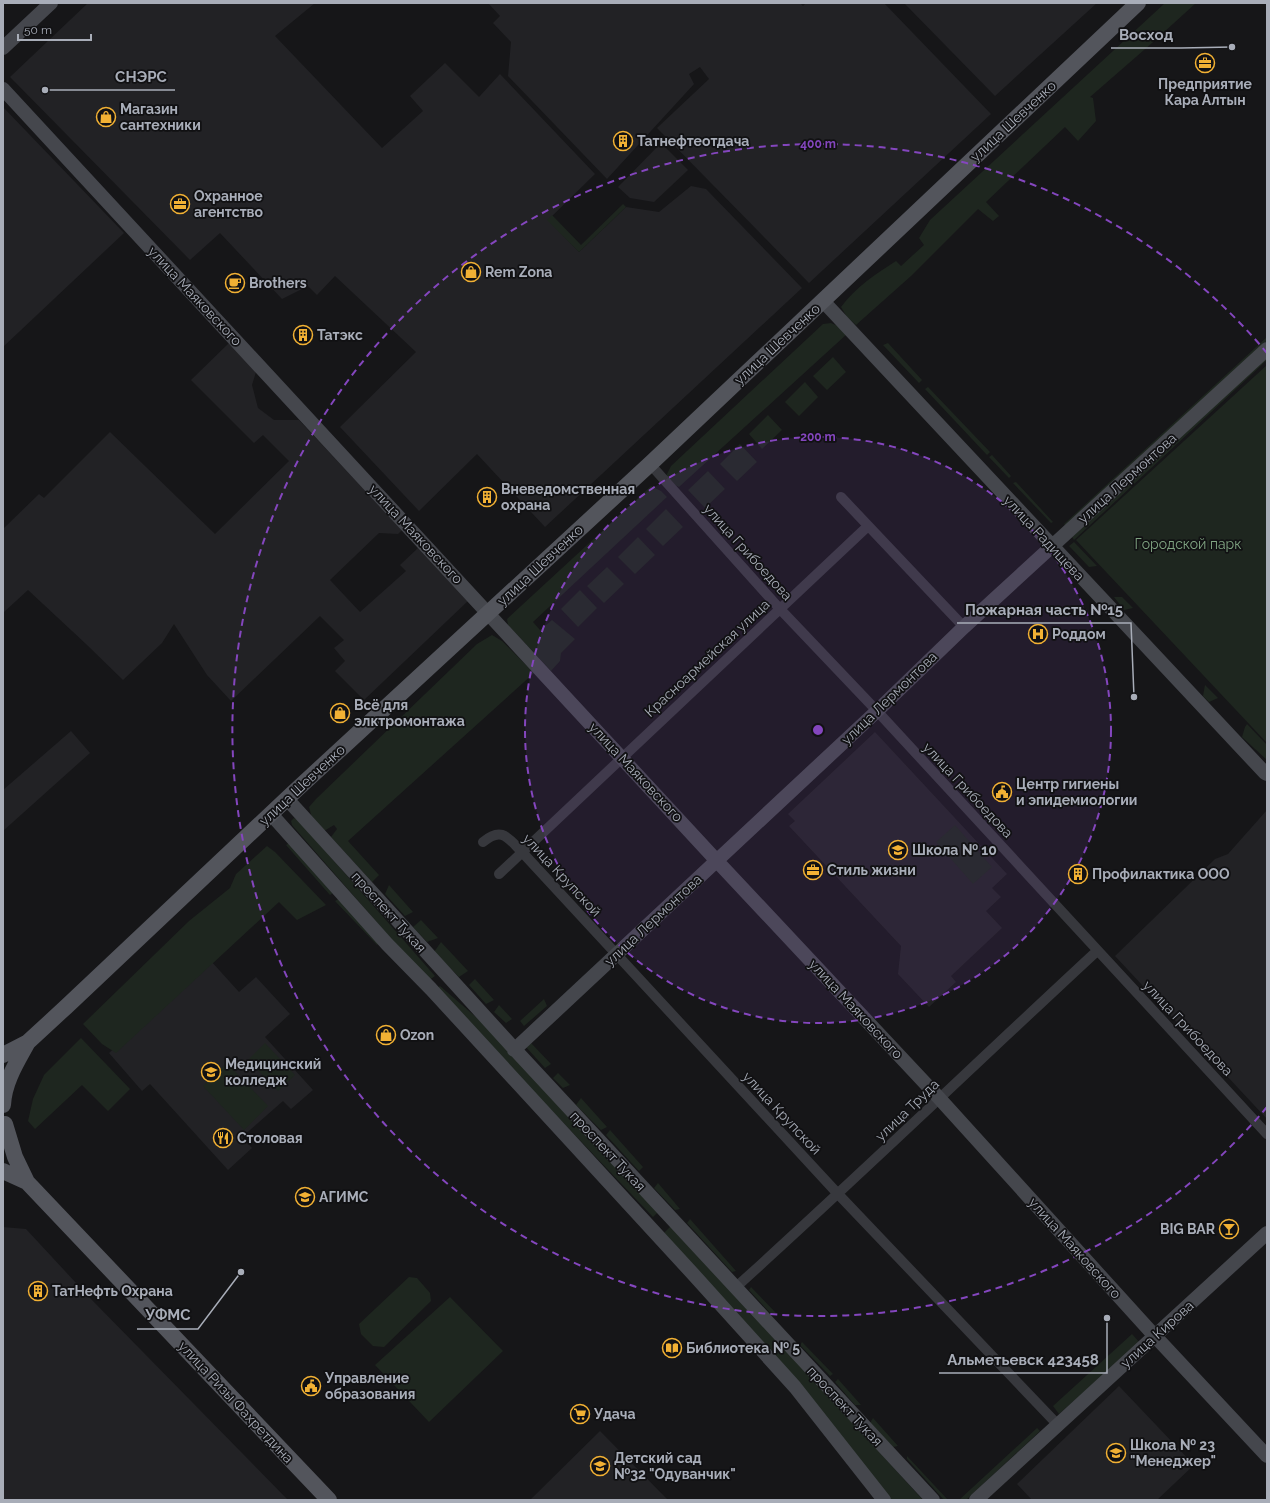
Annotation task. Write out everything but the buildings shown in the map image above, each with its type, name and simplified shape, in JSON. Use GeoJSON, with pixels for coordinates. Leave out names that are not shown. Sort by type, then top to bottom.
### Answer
{"type":"FeatureCollection","features":[{"type":"Feature","properties":{"kind":"main road","name":"улица Шевченко"},"geometry":{"type":"LineString","coordinates":[[28,1042],[287,799],[650,464],[1138,3]]}},
{"type":"Feature","properties":{"kind":"main road"},"geometry":{"type":"LineString","coordinates":[[3,1055],[28,1042]]}},
{"type":"Feature","properties":{"kind":"main road"},"geometry":{"type":"LineString","coordinates":[[27,1182],[4,1130],[3,1105],[9,1077],[28,1042]]}},
{"type":"Feature","properties":{"kind":"main road"},"geometry":{"type":"LineString","coordinates":[[3,1170],[27,1182]]}},
{"type":"Feature","properties":{"kind":"main road","name":"улица Ризы Фахретдина"},"geometry":{"type":"LineString","coordinates":[[27,1182],[329,1500]]}},
{"type":"Feature","properties":{"kind":"street"},"geometry":{"type":"LineString","coordinates":[[3,48],[51,3]]}},
{"type":"Feature","properties":{"kind":"street","name":"улица Маяковского"},"geometry":{"type":"LineString","coordinates":[[3,89],[716,860],[939,1098],[1155,1336],[1267,1456]]}},
{"type":"Feature","properties":{"kind":"street","name":"улица Радищева"},"geometry":{"type":"LineString","coordinates":[[823,301],[1051,546],[1267,774]]}},
{"type":"Feature","properties":{"kind":"street","name":"улица Лермонтова"},"geometry":{"type":"LineString","coordinates":[[514,1050],[877,711],[1051,546],[1267,350]]}},
{"type":"Feature","properties":{"kind":"street","name":"улица Грибоедова"},"geometry":{"type":"LineString","coordinates":[[650,464],[780,609],[877,711],[1267,1134]]}},
{"type":"Feature","properties":{"kind":"street"},"geometry":{"type":"LineString","coordinates":[[841,497],[964,627]]}},
{"type":"Feature","properties":{"kind":"street","name":"Красноармейская улица"},"geometry":{"type":"LineString","coordinates":[[499,874],[868,526]]}},
{"type":"Feature","properties":{"kind":"street","name":"проспект Тукая"},"geometry":{"type":"LineString","coordinates":[[287,799],[514,1050],[933,1500]]}},
{"type":"Feature","properties":{"kind":"street","name":"проспект Тукая"},"geometry":{"type":"LineString","coordinates":[[271,814],[387,944],[649,1226],[794,1387],[884,1500]]}},
{"type":"Feature","properties":{"kind":"street","name":"улица Крупской"},"geometry":{"type":"LineString","coordinates":[[483,842],[491,835],[497,833],[503,834],[522,852],[838,1194],[1058,1424]]}},
{"type":"Feature","properties":{"kind":"street","name":"улица Труда"},"geometry":{"type":"LineString","coordinates":[[735,1288],[838,1194],[1097,951]]}},
{"type":"Feature","properties":{"kind":"street"},"geometry":{"type":"LineString","coordinates":[[430,989],[445,974]]}},
{"type":"Feature","properties":{"kind":"street"},"geometry":{"type":"LineString","coordinates":[[649,1226],[664,1212]]}},
{"type":"Feature","properties":{"kind":"street","name":"улица Кирова"},"geometry":{"type":"LineString","coordinates":[[976,1500],[1267,1233]]}},
{"type":"Feature","properties":{"kind":"shaded area"},"geometry":{"type":"Polygon","coordinates":[[[88,3],[315,3],[275,36],[382,148],[423,111],[410,96],[445,63],[479,97],[500,74],[595,174],[548,220],[579,252],[626,207],[659,212],[691,186],[706,189],[802,288],[545,527],[477,454],[419,511],[340,427],[416,352],[335,276],[317,295],[308,286],[282,299],[220,233],[190,260],[10,77],[88,3]]]}},
{"type":"Feature","properties":{"kind":"shaded area"},"geometry":{"type":"Polygon","coordinates":[[[488,3],[800,3],[803,6],[806,3],[884,3],[991,114],[809,283],[657,128],[709,79],[700,67],[689,74],[694,84],[607,179],[508,76],[511,42],[493,23],[500,16],[488,3]]]}},
{"type":"Feature","properties":{"kind":"shaded area"},"geometry":{"type":"Polygon","coordinates":[[[904,3],[1097,3],[995,96],[904,3]]]}},
{"type":"Feature","properties":{"kind":"shaded area"},"geometry":{"type":"Polygon","coordinates":[[[3,107],[124,233],[3,347],[3,107]]]}},
{"type":"Feature","properties":{"kind":"shaded area"},"geometry":{"type":"Polygon","coordinates":[[[661,143],[688,170],[654,202],[630,198],[618,187],[661,143]]]}},
{"type":"Feature","properties":{"kind":"shaded area"},"geometry":{"type":"Polygon","coordinates":[[[229,343],[256,372],[252,385],[258,408],[274,420],[299,420],[402,530],[398,534],[379,533],[330,580],[360,612],[406,571],[400,565],[418,548],[469,600],[364,700],[335,671],[345,661],[334,648],[344,640],[320,616],[231,701],[207,675],[174,624],[162,643],[123,680],[28,590],[4,612],[3,610],[3,529],[39,494],[44,498],[110,432],[215,534],[289,461],[263,435],[254,443],[191,380],[229,343]]]}},
{"type":"Feature","properties":{"kind":"shaded area"},"geometry":{"type":"Polygon","coordinates":[[[71,731],[90,753],[3,831],[3,790],[71,731]]]}},
{"type":"Feature","properties":{"kind":"shaded area","name":"Школа № 10"},"geometry":{"type":"Polygon","coordinates":[[[875,732],[1007,874],[992,888],[1001,897],[986,911],[1002,928],[951,976],[956,982],[929,1007],[898,974],[901,946],[789,826],[795,821],[788,814],[875,732]]]}},
{"type":"Feature","properties":{"kind":"shaded area"},"geometry":{"type":"Polygon","coordinates":[[[1267,810],[1267,1119],[1115,956],[1215,859],[1228,854],[1267,810]]]}},
{"type":"Feature","properties":{"kind":"shaded area","name":"Медицинский колледж"},"geometry":{"type":"Polygon","coordinates":[[[211,961],[239,992],[256,977],[290,1014],[265,1037],[313,1090],[291,1109],[283,1101],[242,1137],[252,1148],[228,1170],[150,1084],[142,1091],[109,1053],[211,961]]]}},
{"type":"Feature","properties":{"kind":"shaded area"},"geometry":{"type":"Polygon","coordinates":[[[3,1227],[26,1229],[90,1298],[288,1500],[3,1500],[3,1227]]]}},
{"type":"Feature","properties":{"kind":"shaded area","name":"Школа № 23 \"Менеджер\""},"geometry":{"type":"Polygon","coordinates":[[[1119,1386],[1194,1465],[1157,1500],[1032,1500],[1017,1484],[1119,1386]]]}},
{"type":"Feature","properties":{"kind":"shaded area","name":"Детский сад №32 \"Одуванчик\""},"geometry":{"type":"Polygon","coordinates":[[[600,1431],[668,1500],[530,1500],[600,1431]]]}},
{"type":"Feature","properties":{"kind":"green space"},"geometry":{"type":"Polygon","coordinates":[[[1165,3],[1196,3],[1090,97],[1093,98],[1096,121],[1078,141],[1065,127],[986,202],[999,216],[993,221],[978,209],[911,276],[856,325],[847,317],[841,307],[853,293],[873,276],[896,261],[901,266],[924,245],[919,238],[930,220],[1165,3]]]}},
{"type":"Feature","properties":{"kind":"green space"},"geometry":{"type":"Polygon","coordinates":[[[623,204],[626,207],[579,252],[547,220],[552,215],[581,245],[623,204]]]}},
{"type":"Feature","properties":{"kind":"green space"},"geometry":{"type":"Polygon","coordinates":[[[831,323],[840,327],[847,334],[679,487],[670,483],[666,476],[671,466],[823,324],[831,323]]]}},
{"type":"Feature","properties":{"kind":"green space"},"geometry":{"type":"Polygon","coordinates":[[[1267,337],[1267,341],[1066,526],[1064,524],[1267,337]]]}},
{"type":"Feature","properties":{"kind":"green space"},"geometry":{"type":"Polygon","coordinates":[[[888,343],[922,380],[919,383],[883,345],[888,343]]]}},
{"type":"Feature","properties":{"kind":"green space"},"geometry":{"type":"Polygon","coordinates":[[[1267,356],[1267,360],[1074,540],[1072,537],[1267,356]]]}},
{"type":"Feature","properties":{"kind":"green space"},"geometry":{"type":"Polygon","coordinates":[[[833,357],[846,372],[827,390],[813,376],[833,357]]]}},
{"type":"Feature","properties":{"kind":"green space","name":"Городской парк"},"geometry":{"type":"Polygon","coordinates":[[[1267,365],[1267,743],[1076,540],[1267,365]]]}},
{"type":"Feature","properties":{"kind":"green space"},"geometry":{"type":"Polygon","coordinates":[[[805,382],[818,397],[799,416],[785,402],[805,382]]]}},
{"type":"Feature","properties":{"kind":"green space"},"geometry":{"type":"Polygon","coordinates":[[[928,387],[990,452],[987,455],[925,389],[928,387]]]}},
{"type":"Feature","properties":{"kind":"green space"},"geometry":{"type":"Polygon","coordinates":[[[768,415],[782,430],[762,449],[749,434],[768,415]]]}},
{"type":"Feature","properties":{"kind":"green space"},"geometry":{"type":"Polygon","coordinates":[[[740,444],[757,462],[737,481],[720,464],[740,444]]]}},
{"type":"Feature","properties":{"kind":"green space"},"geometry":{"type":"Polygon","coordinates":[[[992,455],[1011,476],[1009,478],[989,457],[992,455]]]}},
{"type":"Feature","properties":{"kind":"green space"},"geometry":{"type":"Polygon","coordinates":[[[708,471],[725,489],[705,508],[688,490],[708,471]]]}},
{"type":"Feature","properties":{"kind":"green space"},"geometry":{"type":"Polygon","coordinates":[[[1016,482],[1053,522],[1051,523],[1013,483],[1016,482]]]}},
{"type":"Feature","properties":{"kind":"green space"},"geometry":{"type":"Polygon","coordinates":[[[651,486],[661,491],[667,497],[533,622],[540,630],[552,620],[575,639],[561,653],[560,661],[551,671],[508,625],[507,619],[651,486]]]}},
{"type":"Feature","properties":{"kind":"green space"},"geometry":{"type":"Polygon","coordinates":[[[666,509],[683,527],[663,546],[646,529],[666,509]]]}},
{"type":"Feature","properties":{"kind":"green space"},"geometry":{"type":"Polygon","coordinates":[[[638,537],[655,555],[635,574],[618,557],[638,537]]]}},
{"type":"Feature","properties":{"kind":"green space"},"geometry":{"type":"Polygon","coordinates":[[[1074,542],[1097,566],[1089,567],[1069,546],[1074,542]]]}},
{"type":"Feature","properties":{"kind":"green space"},"geometry":{"type":"Polygon","coordinates":[[[607,567],[624,584],[604,603],[587,586],[607,567]]]}},
{"type":"Feature","properties":{"kind":"green space"},"geometry":{"type":"Polygon","coordinates":[[[580,590],[597,608],[578,627],[561,609],[580,590]]]}},
{"type":"Feature","properties":{"kind":"green space"},"geometry":{"type":"Polygon","coordinates":[[[1114,597],[1122,597],[1133,608],[1124,610],[1114,597]]]}},
{"type":"Feature","properties":{"kind":"green space"},"geometry":{"type":"Polygon","coordinates":[[[492,635],[502,641],[534,673],[348,841],[379,875],[372,882],[331,837],[337,829],[334,825],[324,831],[312,818],[309,807],[477,644],[492,635]]]}},
{"type":"Feature","properties":{"kind":"green space"},"geometry":{"type":"Polygon","coordinates":[[[1205,685],[1218,698],[1209,702],[1203,696],[1205,685]]]}},
{"type":"Feature","properties":{"kind":"green space"},"geometry":{"type":"Polygon","coordinates":[[[1247,724],[1267,745],[1267,760],[1242,737],[1247,724]]]}},
{"type":"Feature","properties":{"kind":"green space"},"geometry":{"type":"Polygon","coordinates":[[[294,818],[298,820],[435,976],[428,981],[292,825],[291,821],[294,818]]]}},
{"type":"Feature","properties":{"kind":"green space"},"geometry":{"type":"Polygon","coordinates":[[[955,825],[992,867],[973,884],[936,842],[955,825]]]}},
{"type":"Feature","properties":{"kind":"green space"},"geometry":{"type":"Polygon","coordinates":[[[289,843],[333,893],[330,895],[286,845],[289,843]]]}},
{"type":"Feature","properties":{"kind":"green space"},"geometry":{"type":"Polygon","coordinates":[[[267,846],[275,852],[326,905],[297,920],[279,902],[116,1053],[102,1044],[83,1024],[189,921],[230,888],[236,874],[267,846]]]}},
{"type":"Feature","properties":{"kind":"green space"},"geometry":{"type":"Polygon","coordinates":[[[389,885],[413,912],[405,916],[385,894],[389,885]]]}},
{"type":"Feature","properties":{"kind":"green space"},"geometry":{"type":"Polygon","coordinates":[[[340,898],[379,943],[377,945],[335,901],[340,898]]]}},
{"type":"Feature","properties":{"kind":"green space"},"geometry":{"type":"Polygon","coordinates":[[[421,920],[438,938],[427,942],[413,927],[421,920]]]}},
{"type":"Feature","properties":{"kind":"green space"},"geometry":{"type":"Polygon","coordinates":[[[441,942],[468,971],[459,977],[434,952],[441,942]]]}},
{"type":"Feature","properties":{"kind":"green space"},"geometry":{"type":"Polygon","coordinates":[[[475,979],[494,1000],[486,1004],[469,985],[475,979]]]}},
{"type":"Feature","properties":{"kind":"green space"},"geometry":{"type":"Polygon","coordinates":[[[440,986],[498,1036],[659,1211],[653,1217],[436,989],[440,986]]]}},
{"type":"Feature","properties":{"kind":"green space"},"geometry":{"type":"Polygon","coordinates":[[[544,999],[547,1006],[524,1026],[520,1021],[544,999]]]}},
{"type":"Feature","properties":{"kind":"green space"},"geometry":{"type":"Polygon","coordinates":[[[499,1005],[512,1019],[506,1023],[494,1012],[499,1005]]]}},
{"type":"Feature","properties":{"kind":"green space"},"geometry":{"type":"Polygon","coordinates":[[[81,1038],[130,1089],[108,1111],[82,1085],[35,1129],[28,1121],[33,1099],[44,1075],[81,1038]]]}},
{"type":"Feature","properties":{"kind":"green space"},"geometry":{"type":"Polygon","coordinates":[[[265,1043],[295,1075],[278,1091],[248,1060],[265,1043]]]}},
{"type":"Feature","properties":{"kind":"green space"},"geometry":{"type":"Polygon","coordinates":[[[531,1043],[551,1064],[545,1068],[526,1047],[531,1043]]]}},
{"type":"Feature","properties":{"kind":"green space"},"geometry":{"type":"Polygon","coordinates":[[[227,1063],[268,1106],[244,1130],[203,1086],[227,1063]]]}},
{"type":"Feature","properties":{"kind":"green space"},"geometry":{"type":"Polygon","coordinates":[[[558,1073],[570,1085],[563,1088],[553,1078],[558,1073]]]}},
{"type":"Feature","properties":{"kind":"green space"},"geometry":{"type":"Polygon","coordinates":[[[581,1098],[607,1127],[601,1130],[576,1105],[581,1098]]]}},
{"type":"Feature","properties":{"kind":"green space"},"geometry":{"type":"Polygon","coordinates":[[[610,1130],[643,1167],[639,1171],[606,1135],[610,1130]]]}},
{"type":"Feature","properties":{"kind":"green space"},"geometry":{"type":"Polygon","coordinates":[[[658,1183],[680,1209],[675,1210],[654,1188],[658,1183]]]}},
{"type":"Feature","properties":{"kind":"green space"},"geometry":{"type":"Polygon","coordinates":[[[690,1219],[736,1271],[732,1272],[687,1223],[690,1219]]]}},
{"type":"Feature","properties":{"kind":"green space"},"geometry":{"type":"Polygon","coordinates":[[[672,1225],[923,1500],[891,1500],[664,1233],[672,1225]]]}},
{"type":"Feature","properties":{"kind":"green space"},"geometry":{"type":"Polygon","coordinates":[[[409,1277],[417,1278],[430,1293],[431,1301],[384,1347],[373,1346],[361,1334],[359,1324],[409,1277]]]}},
{"type":"Feature","properties":{"kind":"green space"},"geometry":{"type":"Polygon","coordinates":[[[751,1287],[776,1313],[772,1315],[749,1290],[751,1287]]]}},
{"type":"Feature","properties":{"kind":"green space"},"geometry":{"type":"Polygon","coordinates":[[[450,1297],[503,1351],[429,1422],[375,1365],[450,1297]]]}},
{"type":"Feature","properties":{"kind":"green space"},"geometry":{"type":"Polygon","coordinates":[[[1132,1334],[1140,1343],[1059,1414],[1053,1406],[1132,1334]]]}},
{"type":"Feature","properties":{"kind":"green space"},"geometry":{"type":"Polygon","coordinates":[[[802,1342],[833,1374],[830,1376],[800,1345],[802,1342]]]}},
{"type":"Feature","properties":{"kind":"green space"},"geometry":{"type":"Polygon","coordinates":[[[838,1379],[861,1405],[855,1405],[835,1382],[838,1379]]]}},
{"type":"Feature","properties":{"kind":"green space"},"geometry":{"type":"Polygon","coordinates":[[[873,1418],[898,1446],[893,1447],[870,1423],[873,1418]]]}},
{"type":"Feature","properties":{"kind":"green space"},"geometry":{"type":"Polygon","coordinates":[[[1037,1428],[1040,1431],[966,1500],[959,1500],[1037,1428]]]}},
{"type":"Feature","properties":{"kind":"green space"},"geometry":{"type":"Polygon","coordinates":[[[907,1456],[948,1500],[944,1500],[907,1459],[907,1456]]]}},
{"type":"Feature","properties":{"kind":"place","name":"Восход"},"geometry":{"type":"Point","coordinates":[1232,47]}},
{"type":"Feature","properties":{"kind":"place","name":"Предприятие Кара Алтын"},"geometry":{"type":"Point","coordinates":[1205,63]}},
{"type":"Feature","properties":{"kind":"place","name":"СНЭРС"},"geometry":{"type":"Point","coordinates":[45,90]}},
{"type":"Feature","properties":{"kind":"place","name":"Магазин сантехники"},"geometry":{"type":"Point","coordinates":[106,117]}},
{"type":"Feature","properties":{"kind":"place","name":"Татнефтеотдача"},"geometry":{"type":"Point","coordinates":[623,141]}},
{"type":"Feature","properties":{"kind":"place","name":"Охранное агентство"},"geometry":{"type":"Point","coordinates":[180,204]}},
{"type":"Feature","properties":{"kind":"place","name":"Rem Zona"},"geometry":{"type":"Point","coordinates":[471,272]}},
{"type":"Feature","properties":{"kind":"place","name":"Brothers"},"geometry":{"type":"Point","coordinates":[235,283]}},
{"type":"Feature","properties":{"kind":"place","name":"Татэкс"},"geometry":{"type":"Point","coordinates":[303,335]}},
{"type":"Feature","properties":{"kind":"place","name":"Вневедомственная охрана"},"geometry":{"type":"Point","coordinates":[487,497]}},
{"type":"Feature","properties":{"kind":"place","name":"Роддом"},"geometry":{"type":"Point","coordinates":[1038,634]}},
{"type":"Feature","properties":{"kind":"place","name":"Пожарная часть №15"},"geometry":{"type":"Point","coordinates":[1134,697]}},
{"type":"Feature","properties":{"kind":"place","name":"Всё для элктромонтажа"},"geometry":{"type":"Point","coordinates":[340,713]}},
{"type":"Feature","properties":{"kind":"place","name":"Центр гигиены и эпидемиологии"},"geometry":{"type":"Point","coordinates":[1002,792]}},
{"type":"Feature","properties":{"kind":"place","name":"Школа № 10"},"geometry":{"type":"Point","coordinates":[898,850]}},
{"type":"Feature","properties":{"kind":"place","name":"Стиль жизни"},"geometry":{"type":"Point","coordinates":[813,870]}},
{"type":"Feature","properties":{"kind":"place","name":"Профилактика ООО"},"geometry":{"type":"Point","coordinates":[1078,874]}},
{"type":"Feature","properties":{"kind":"place","name":"Ozon"},"geometry":{"type":"Point","coordinates":[386,1035]}},
{"type":"Feature","properties":{"kind":"place","name":"Медицинский колледж"},"geometry":{"type":"Point","coordinates":[211,1072]}},
{"type":"Feature","properties":{"kind":"place","name":"Столовая"},"geometry":{"type":"Point","coordinates":[223,1138]}},
{"type":"Feature","properties":{"kind":"place","name":"АГИМС"},"geometry":{"type":"Point","coordinates":[305,1197]}},
{"type":"Feature","properties":{"kind":"place","name":"BIG BAR"},"geometry":{"type":"Point","coordinates":[1229,1229]}},
{"type":"Feature","properties":{"kind":"place","name":"УФМС"},"geometry":{"type":"Point","coordinates":[241,1272]}},
{"type":"Feature","properties":{"kind":"place","name":"ТатНефть Охрана"},"geometry":{"type":"Point","coordinates":[38,1291]}},
{"type":"Feature","properties":{"kind":"place","name":"Альметьевск 423458"},"geometry":{"type":"Point","coordinates":[1107,1318]}},
{"type":"Feature","properties":{"kind":"place","name":"Библиотека № 5"},"geometry":{"type":"Point","coordinates":[672,1348]}},
{"type":"Feature","properties":{"kind":"place","name":"Управление образования"},"geometry":{"type":"Point","coordinates":[311,1386]}},
{"type":"Feature","properties":{"kind":"place","name":"Удача"},"geometry":{"type":"Point","coordinates":[580,1414]}},
{"type":"Feature","properties":{"kind":"place","name":"Школа № 23 \"Менеджер\""},"geometry":{"type":"Point","coordinates":[1116,1453]}},
{"type":"Feature","properties":{"kind":"place","name":"Детский сад №32 \"Одуванчик\""},"geometry":{"type":"Point","coordinates":[600,1466]}}]}
